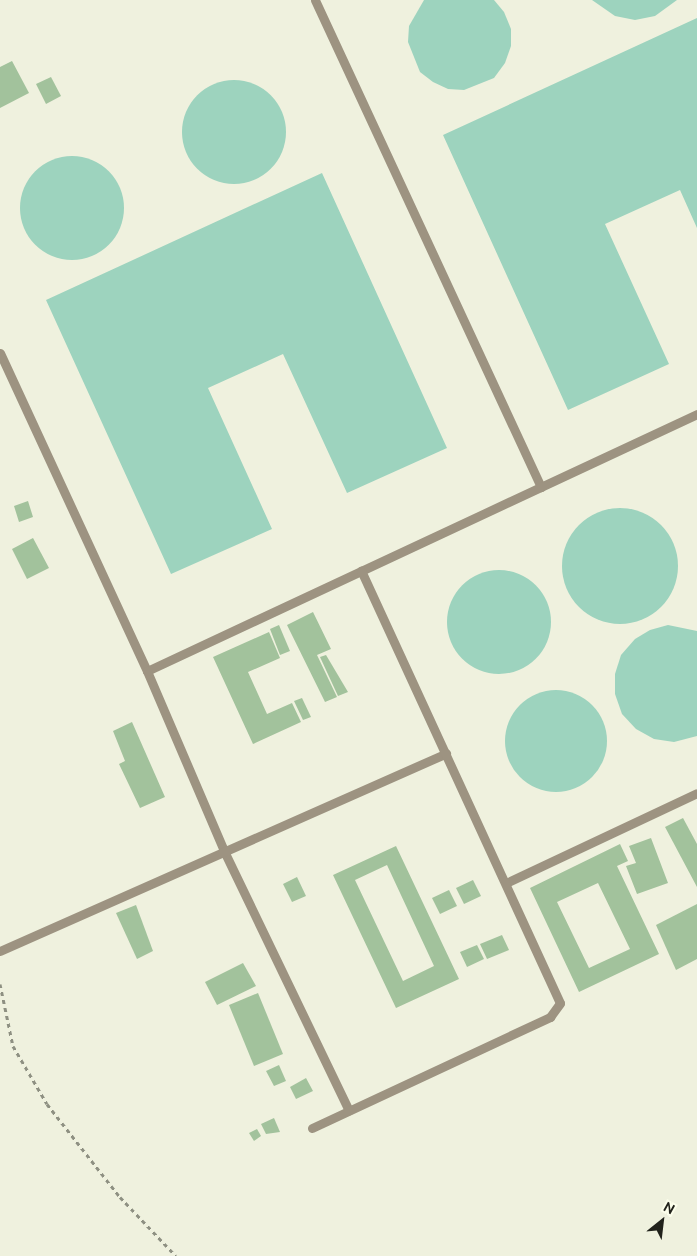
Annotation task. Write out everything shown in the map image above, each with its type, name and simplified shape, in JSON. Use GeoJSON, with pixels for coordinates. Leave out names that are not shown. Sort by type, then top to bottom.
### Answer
{"type":"FeatureCollection","features":[{"type":"Feature","properties":{"kind":"lane"},"geometry":{"type":"LineString","coordinates":[[315,0],[541,487]]}},
{"type":"Feature","properties":{"kind":"lane"},"geometry":{"type":"LineString","coordinates":[[0,353],[146,671],[224,852],[349,1111]]}},
{"type":"Feature","properties":{"kind":"lane"},"geometry":{"type":"LineString","coordinates":[[146,671],[697,414]]}},
{"type":"Feature","properties":{"kind":"lane"},"geometry":{"type":"LineString","coordinates":[[312,1128],[555,1013],[560,997],[360,571]]}},
{"type":"Feature","properties":{"kind":"lane"},"geometry":{"type":"LineString","coordinates":[[0,951],[446,753]]}},
{"type":"Feature","properties":{"kind":"lane"},"geometry":{"type":"LineString","coordinates":[[506,883],[697,793]]}},
{"type":"Feature","properties":{"kind":"path"},"geometry":{"type":"LineString","coordinates":[[0,984],[13,1046],[47,1104],[120,1198],[176,1256]]}},
{"type":"Feature","properties":{"kind":"shaded area"},"geometry":{"type":"Polygon","coordinates":[[[424,0],[494,0],[504,12],[511,29],[511,46],[505,63],[494,78],[464,90],[448,89],[433,82],[420,72],[408,42],[409,26],[424,0]]]}},
{"type":"Feature","properties":{"kind":"shaded area"},"geometry":{"type":"Polygon","coordinates":[[[592,0],[677,0],[655,16],[635,20],[615,16],[592,0]]]}},
{"type":"Feature","properties":{"kind":"shaded area"},"geometry":{"type":"Polygon","coordinates":[[[697,18],[697,228],[680,190],[605,224],[669,364],[568,410],[443,135],[697,18]]]}},
{"type":"Feature","properties":{"kind":"shaded area"},"geometry":{"type":"Polygon","coordinates":[[[234,80],[254,84],[263,89],[277,103],[282,112],[286,132],[282,152],[277,161],[263,175],[254,180],[234,184],[214,180],[205,175],[191,161],[186,152],[182,132],[186,112],[191,103],[205,89],[214,84],[234,80]]]}},
{"type":"Feature","properties":{"kind":"shaded area"},"geometry":{"type":"Polygon","coordinates":[[[72,156],[92,160],[101,165],[115,179],[120,188],[124,208],[120,228],[115,237],[101,251],[92,256],[72,260],[52,256],[43,251],[29,237],[24,228],[20,208],[24,188],[29,179],[43,165],[52,160],[72,156]]]}},
{"type":"Feature","properties":{"kind":"shaded area"},"geometry":{"type":"Polygon","coordinates":[[[322,173],[447,448],[347,493],[283,354],[208,388],[272,529],[171,574],[46,300],[322,173]]]}},
{"type":"Feature","properties":{"kind":"shaded area"},"geometry":{"type":"Polygon","coordinates":[[[620,508],[642,512],[661,525],[674,544],[678,566],[674,588],[661,607],[642,620],[620,624],[598,620],[579,607],[566,588],[562,566],[566,544],[579,525],[598,512],[620,508]]]}},
{"type":"Feature","properties":{"kind":"shaded area"},"geometry":{"type":"Polygon","coordinates":[[[499,570],[519,574],[528,579],[542,593],[547,602],[551,622],[547,642],[542,651],[528,665],[519,670],[499,674],[479,670],[470,665],[456,651],[451,642],[447,622],[451,602],[456,593],[470,579],[479,574],[499,570]]]}},
{"type":"Feature","properties":{"kind":"shaded area"},"geometry":{"type":"Polygon","coordinates":[[[668,625],[697,631],[697,736],[674,742],[654,739],[636,729],[622,714],[615,694],[615,674],[621,655],[635,639],[650,630],[668,625]]]}},
{"type":"Feature","properties":{"kind":"shaded area"},"geometry":{"type":"Polygon","coordinates":[[[546,690],[566,690],[585,698],[599,712],[607,731],[604,761],[599,770],[585,784],[566,792],[546,792],[527,784],[513,770],[505,751],[505,731],[513,712],[527,698],[546,690]]]}},
{"type":"Feature","properties":{"kind":"building"},"geometry":{"type":"Polygon","coordinates":[[[12,61],[29,93],[0,108],[0,67],[12,61]]]}},
{"type":"Feature","properties":{"kind":"building"},"geometry":{"type":"Polygon","coordinates":[[[51,77],[61,96],[46,104],[36,84],[51,77]]]}},
{"type":"Feature","properties":{"kind":"building"},"geometry":{"type":"Polygon","coordinates":[[[28,501],[33,517],[19,522],[14,506],[28,501]]]}},
{"type":"Feature","properties":{"kind":"building"},"geometry":{"type":"Polygon","coordinates":[[[33,538],[49,568],[27,579],[12,549],[33,538]]]}},
{"type":"Feature","properties":{"kind":"building"},"geometry":{"type":"Polygon","coordinates":[[[313,612],[331,649],[317,655],[337,697],[325,702],[287,625],[313,612]]]}},
{"type":"Feature","properties":{"kind":"building"},"geometry":{"type":"Polygon","coordinates":[[[279,625],[290,651],[280,655],[270,629],[279,625]]]}},
{"type":"Feature","properties":{"kind":"building"},"geometry":{"type":"Polygon","coordinates":[[[269,632],[280,658],[248,672],[267,714],[292,703],[301,722],[253,744],[213,657],[269,632]]]}},
{"type":"Feature","properties":{"kind":"building"},"geometry":{"type":"Polygon","coordinates":[[[326,655],[348,692],[338,696],[320,657],[326,655]]]}},
{"type":"Feature","properties":{"kind":"building"},"geometry":{"type":"Polygon","coordinates":[[[302,698],[311,717],[303,720],[294,701],[302,698]]]}},
{"type":"Feature","properties":{"kind":"building"},"geometry":{"type":"Polygon","coordinates":[[[132,722],[165,797],[140,808],[119,764],[125,761],[113,731],[132,722]]]}},
{"type":"Feature","properties":{"kind":"building"},"geometry":{"type":"Polygon","coordinates":[[[683,818],[697,844],[697,887],[665,827],[683,818]]]}},
{"type":"Feature","properties":{"kind":"building"},"geometry":{"type":"Polygon","coordinates":[[[651,838],[668,883],[637,894],[626,866],[636,863],[629,846],[651,838]]]}},
{"type":"Feature","properties":{"kind":"building"},"geometry":{"type":"Polygon","coordinates":[[[620,844],[628,861],[617,866],[659,954],[579,992],[530,888],[620,844]],[[598,883],[557,902],[589,968],[630,949],[598,883]]]}},
{"type":"Feature","properties":{"kind":"building"},"geometry":{"type":"Polygon","coordinates":[[[396,846],[459,979],[396,1008],[333,875],[396,846]],[[387,865],[355,880],[403,981],[434,966],[387,865]]]}},
{"type":"Feature","properties":{"kind":"building"},"geometry":{"type":"Polygon","coordinates":[[[297,877],[306,896],[292,902],[283,884],[297,877]]]}},
{"type":"Feature","properties":{"kind":"building"},"geometry":{"type":"Polygon","coordinates":[[[473,880],[481,896],[464,904],[456,888],[473,880]]]}},
{"type":"Feature","properties":{"kind":"building"},"geometry":{"type":"Polygon","coordinates":[[[449,890],[457,906],[440,914],[432,898],[449,890]]]}},
{"type":"Feature","properties":{"kind":"building"},"geometry":{"type":"Polygon","coordinates":[[[697,904],[697,959],[676,970],[656,925],[697,904]]]}},
{"type":"Feature","properties":{"kind":"building"},"geometry":{"type":"Polygon","coordinates":[[[136,905],[153,951],[137,959],[116,913],[136,905]]]}},
{"type":"Feature","properties":{"kind":"building"},"geometry":{"type":"Polygon","coordinates":[[[502,935],[509,950],[487,959],[480,944],[502,935]]]}},
{"type":"Feature","properties":{"kind":"building"},"geometry":{"type":"Polygon","coordinates":[[[477,945],[484,959],[467,967],[460,952],[477,945]]]}},
{"type":"Feature","properties":{"kind":"building"},"geometry":{"type":"Polygon","coordinates":[[[243,963],[256,986],[217,1005],[205,982],[243,963]]]}},
{"type":"Feature","properties":{"kind":"building"},"geometry":{"type":"Polygon","coordinates":[[[258,993],[283,1054],[254,1066],[229,1005],[258,993]]]}},
{"type":"Feature","properties":{"kind":"building"},"geometry":{"type":"Polygon","coordinates":[[[279,1065],[286,1081],[274,1086],[266,1071],[279,1065]]]}},
{"type":"Feature","properties":{"kind":"building"},"geometry":{"type":"Polygon","coordinates":[[[306,1078],[313,1091],[296,1099],[290,1087],[306,1078]]]}},
{"type":"Feature","properties":{"kind":"building"},"geometry":{"type":"Polygon","coordinates":[[[274,1118],[280,1132],[266,1134],[261,1124],[274,1118]]]}},
{"type":"Feature","properties":{"kind":"building"},"geometry":{"type":"Polygon","coordinates":[[[257,1129],[261,1136],[254,1141],[249,1133],[257,1129]]]}}]}
